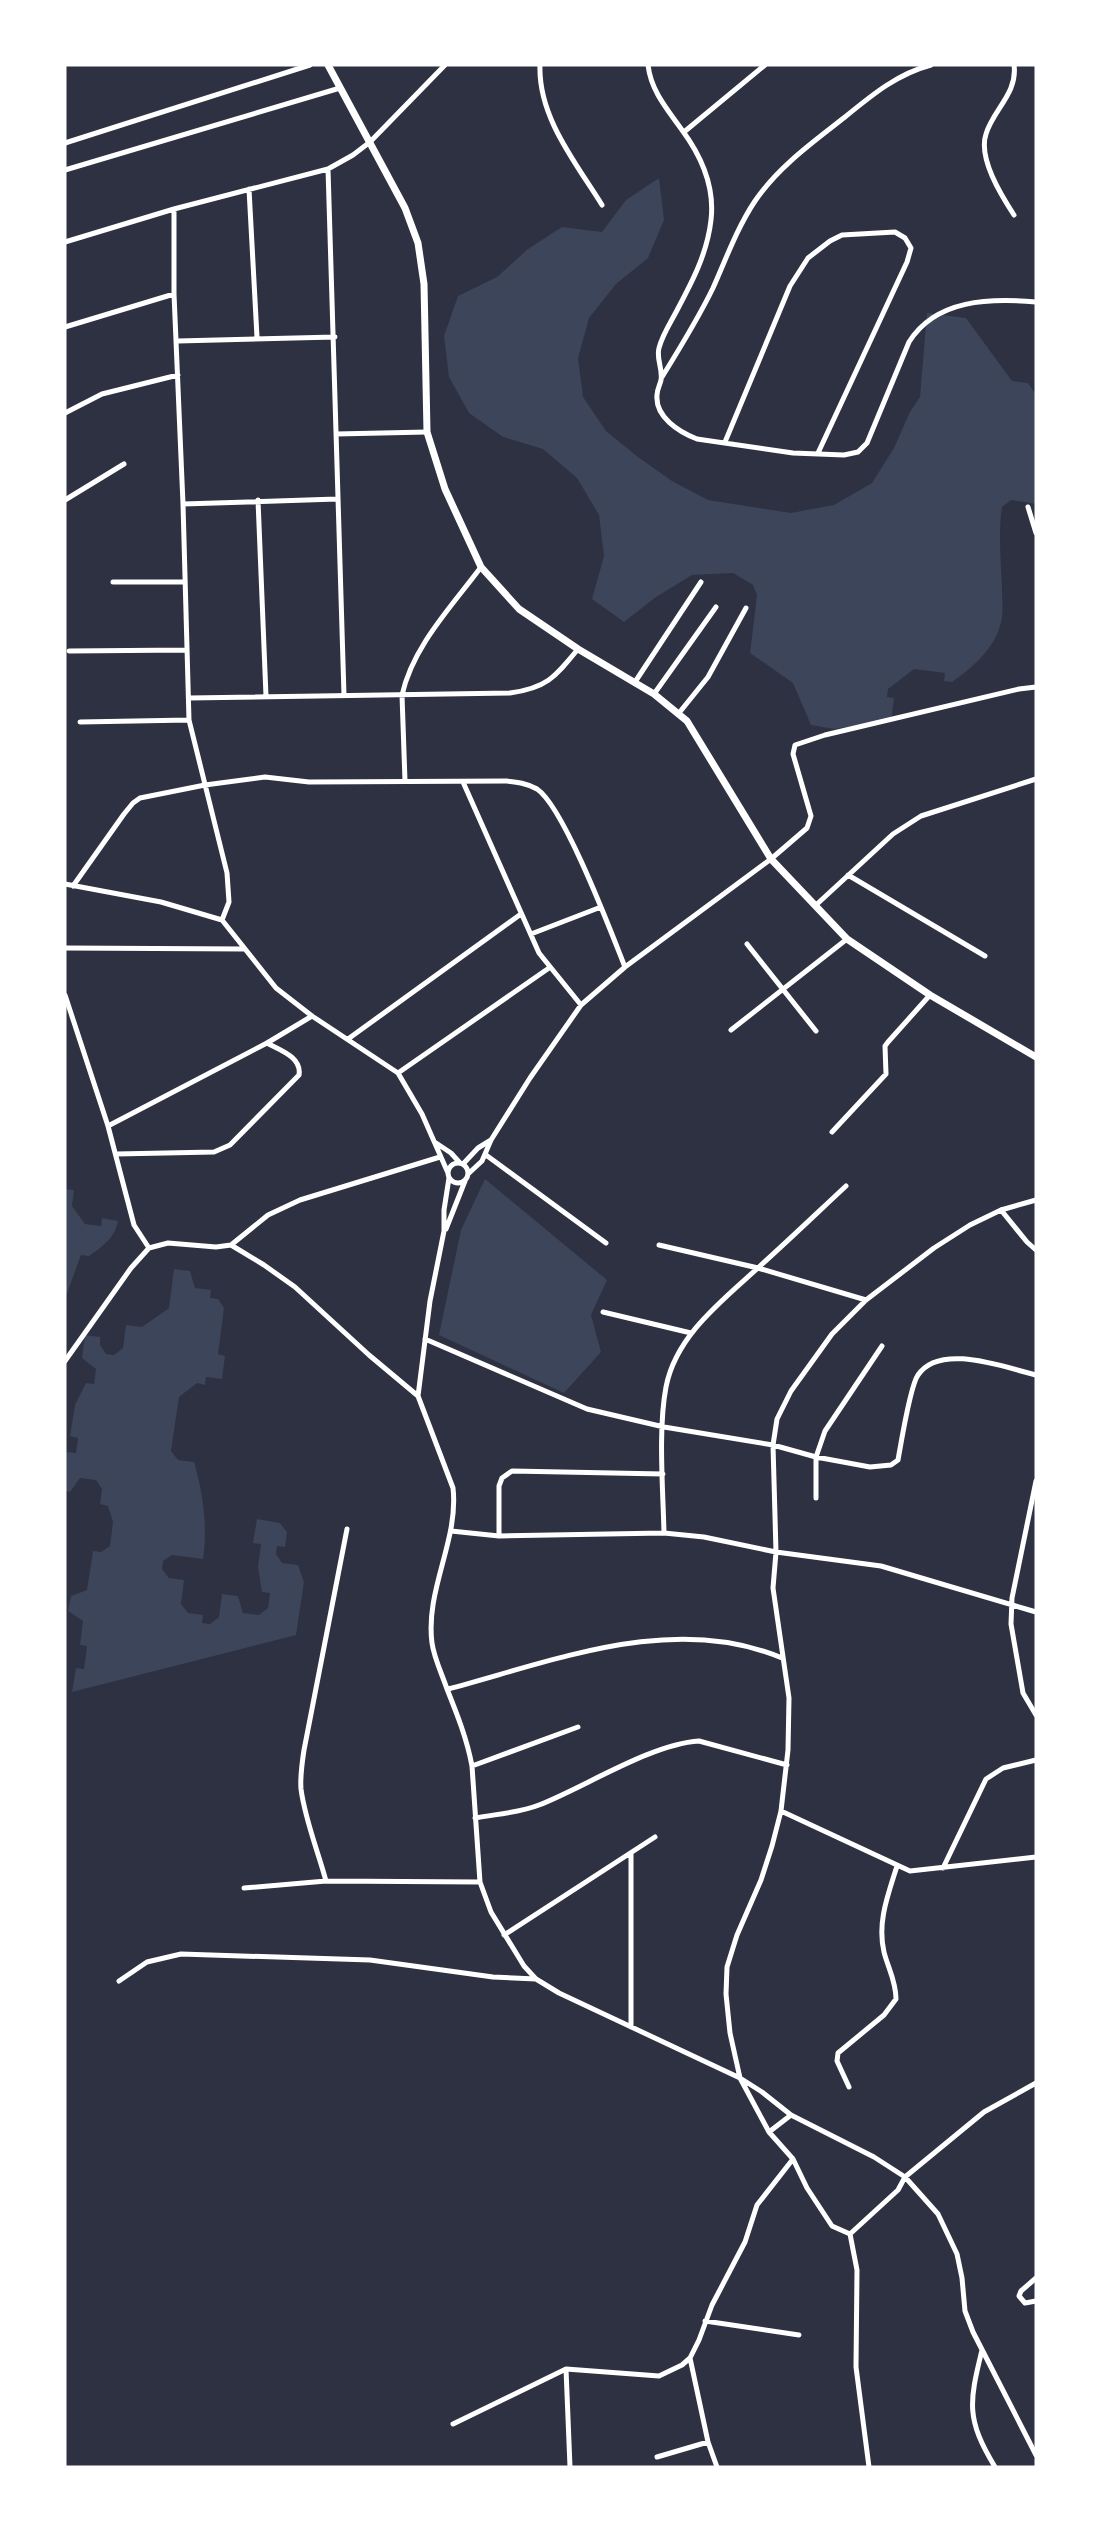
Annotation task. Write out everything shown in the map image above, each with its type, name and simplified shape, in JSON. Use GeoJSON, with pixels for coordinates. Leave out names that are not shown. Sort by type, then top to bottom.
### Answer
{"type":"FeatureCollection","features":[{"type":"Feature","properties":{"kind":"street"},"geometry":{"type":"LineString","coordinates":[[65,143],[310,65]]}},
{"type":"Feature","properties":{"kind":"street"},"geometry":{"type":"LineString","coordinates":[[328,65],[405,208],[418,243],[422,264],[427,432],[444,489],[481,567],[519,609],[578,649],[654,694],[679,713],[697,736],[771,859],[847,939],[930,995],[1036,1057]]}},
{"type":"Feature","properties":{"kind":"street"},"geometry":{"type":"LineString","coordinates":[[65,242],[174,209],[328,169],[370,142],[445,65]]}},
{"type":"Feature","properties":{"kind":"street"},"geometry":{"type":"LineString","coordinates":[[540,65],[544,99],[558,133],[602,205]]}},
{"type":"Feature","properties":{"kind":"street"},"geometry":{"type":"LineString","coordinates":[[648,65],[650,78],[664,107],[684,132],[708,175],[711,189],[711,219],[701,264],[658,349],[657,358],[662,377]]}},
{"type":"Feature","properties":{"kind":"street"},"geometry":{"type":"LineString","coordinates":[[684,132],[765,65]]}},
{"type":"Feature","properties":{"kind":"street"},"geometry":{"type":"LineString","coordinates":[[931,65],[898,77],[878,90],[772,179],[740,227],[692,328],[662,377],[656,399],[657,407],[665,419],[686,435],[793,453],[844,456],[858,452],[867,443],[909,342],[927,320],[943,310],[988,302],[1036,302]]}},
{"type":"Feature","properties":{"kind":"street"},"geometry":{"type":"LineString","coordinates":[[1014,65],[1011,87],[986,132],[985,142],[997,188],[1014,215]]}},
{"type":"Feature","properties":{"kind":"street"},"geometry":{"type":"LineString","coordinates":[[65,170],[340,88]]}},
{"type":"Feature","properties":{"kind":"street"},"geometry":{"type":"LineString","coordinates":[[328,169],[344,695]]}},
{"type":"Feature","properties":{"kind":"street"},"geometry":{"type":"LineString","coordinates":[[249,189],[257,337]]}},
{"type":"Feature","properties":{"kind":"street"},"geometry":{"type":"LineString","coordinates":[[174,209],[174,294],[188,720],[230,890],[229,902],[222,920]]}},
{"type":"Feature","properties":{"kind":"street"},"geometry":{"type":"LineString","coordinates":[[725,442],[790,286],[808,258],[830,241],[842,236],[895,232],[910,244],[911,252],[818,453]]}},
{"type":"Feature","properties":{"kind":"street"},"geometry":{"type":"LineString","coordinates":[[65,327],[137,303],[174,294]]}},
{"type":"Feature","properties":{"kind":"street"},"geometry":{"type":"LineString","coordinates":[[177,341],[335,337]]}},
{"type":"Feature","properties":{"kind":"street"},"geometry":{"type":"LineString","coordinates":[[65,413],[102,394],[178,375]]}},
{"type":"Feature","properties":{"kind":"street"},"geometry":{"type":"LineString","coordinates":[[336,434],[427,432]]}},
{"type":"Feature","properties":{"kind":"street"},"geometry":{"type":"LineString","coordinates":[[65,500],[124,464]]}},
{"type":"Feature","properties":{"kind":"street"},"geometry":{"type":"LineString","coordinates":[[183,504],[337,499]]}},
{"type":"Feature","properties":{"kind":"street"},"geometry":{"type":"LineString","coordinates":[[258,500],[266,696]]}},
{"type":"Feature","properties":{"kind":"street"},"geometry":{"type":"LineString","coordinates":[[1028,507],[1036,533]]}},
{"type":"Feature","properties":{"kind":"street"},"geometry":{"type":"LineString","coordinates":[[404,781],[402,695],[408,673],[424,643],[481,567]]}},
{"type":"Feature","properties":{"kind":"street"},"geometry":{"type":"LineString","coordinates":[[113,582],[185,582]]}},
{"type":"Feature","properties":{"kind":"street"},"geometry":{"type":"LineString","coordinates":[[635,682],[701,582]]}},
{"type":"Feature","properties":{"kind":"street"},"geometry":{"type":"LineString","coordinates":[[654,694],[716,607]]}},
{"type":"Feature","properties":{"kind":"street"},"geometry":{"type":"LineString","coordinates":[[679,713],[708,677],[746,608]]}},
{"type":"Feature","properties":{"kind":"street"},"geometry":{"type":"LineString","coordinates":[[189,698],[510,693],[530,690],[554,678],[578,649]]}},
{"type":"Feature","properties":{"kind":"street"},"geometry":{"type":"LineString","coordinates":[[69,651],[187,650]]}},
{"type":"Feature","properties":{"kind":"street"},"geometry":{"type":"LineString","coordinates":[[65,884],[161,902],[222,920],[276,988],[312,1016],[398,1073],[410,1089],[440,1157],[455,1183],[466,1178],[479,1166],[491,1140],[530,1078],[581,1005],[625,967],[771,859],[807,828],[811,816],[793,754],[795,745],[825,735],[1036,687]]}},
{"type":"Feature","properties":{"kind":"street"},"geometry":{"type":"LineString","coordinates":[[80,722],[188,720]]}},
{"type":"Feature","properties":{"kind":"street"},"geometry":{"type":"LineString","coordinates":[[73,886],[136,800],[205,785],[265,777],[309,782],[523,783],[537,790],[549,801],[558,816],[601,907],[625,967]]}},
{"type":"Feature","properties":{"kind":"street"},"geometry":{"type":"LineString","coordinates":[[817,905],[893,834],[921,816],[1036,779]]}},
{"type":"Feature","properties":{"kind":"street"},"geometry":{"type":"LineString","coordinates":[[463,782],[531,934],[549,968],[581,1005]]}},
{"type":"Feature","properties":{"kind":"street"},"geometry":{"type":"LineString","coordinates":[[848,875],[985,956]]}},
{"type":"Feature","properties":{"kind":"street"},"geometry":{"type":"LineString","coordinates":[[531,934],[601,907]]}},
{"type":"Feature","properties":{"kind":"street"},"geometry":{"type":"LineString","coordinates":[[348,1039],[521,914]]}},
{"type":"Feature","properties":{"kind":"street"},"geometry":{"type":"LineString","coordinates":[[731,1030],[847,939]]}},
{"type":"Feature","properties":{"kind":"street"},"geometry":{"type":"LineString","coordinates":[[747,944],[816,1031]]}},
{"type":"Feature","properties":{"kind":"street"},"geometry":{"type":"LineString","coordinates":[[65,948],[245,949]]}},
{"type":"Feature","properties":{"kind":"street"},"geometry":{"type":"LineString","coordinates":[[398,1073],[549,968]]}},
{"type":"Feature","properties":{"kind":"street"},"geometry":{"type":"LineString","coordinates":[[65,995],[108,1126],[134,1225],[149,1248]]}},
{"type":"Feature","properties":{"kind":"street"},"geometry":{"type":"LineString","coordinates":[[832,1132],[886,1074],[888,1042],[930,995]]}},
{"type":"Feature","properties":{"kind":"street"},"geometry":{"type":"LineString","coordinates":[[108,1126],[267,1043],[312,1016]]}},
{"type":"Feature","properties":{"kind":"street"},"geometry":{"type":"LineString","coordinates":[[116,1154],[214,1153],[230,1145],[299,1075],[298,1063],[267,1043]]}},
{"type":"Feature","properties":{"kind":"street"},"geometry":{"type":"LineString","coordinates":[[491,1140],[478,1148],[462,1164],[454,1164],[449,1175],[444,1231],[418,1396],[453,1488],[455,1502],[451,1531],[434,1598],[432,1642],[462,1726],[472,1766],[480,1882],[491,1912],[524,1966],[536,1979],[559,1993],[740,2078],[791,2115],[874,2157],[905,2177],[938,2214],[957,2254],[965,2311],[1036,2455]]}},
{"type":"Feature","properties":{"kind":"street"},"geometry":{"type":"LineString","coordinates":[[436,1143],[462,1164],[466,1178],[444,1231]]}},
{"type":"Feature","properties":{"kind":"street"},"geometry":{"type":"LineString","coordinates":[[486,1155],[606,1243]]}},
{"type":"Feature","properties":{"kind":"street"},"geometry":{"type":"LineString","coordinates":[[65,1361],[131,1268],[149,1248],[168,1242],[216,1247],[231,1245],[268,1215],[300,1200],[440,1157]]}},
{"type":"Feature","properties":{"kind":"street"},"geometry":{"type":"LineString","coordinates":[[664,1532],[666,1387],[675,1358],[691,1333],[723,1297],[846,1186]]}},
{"type":"Feature","properties":{"kind":"street"},"geometry":{"type":"LineString","coordinates":[[850,2234],[832,2226],[807,2188],[793,2159],[769,2132],[740,2078],[730,2033],[726,1994],[727,1967],[737,1935],[761,1880],[781,1811],[787,1765],[789,1698],[773,1588],[776,1552],[773,1445],[777,1419],[791,1391],[832,1334],[866,1300],[934,1248],[970,1225],[1001,1210],[1036,1200]]}},
{"type":"Feature","properties":{"kind":"street"},"geometry":{"type":"LineString","coordinates":[[1001,1210],[1036,1250]]}},
{"type":"Feature","properties":{"kind":"street"},"geometry":{"type":"LineString","coordinates":[[231,1245],[295,1287],[418,1396]]}},
{"type":"Feature","properties":{"kind":"street"},"geometry":{"type":"LineString","coordinates":[[659,1245],[758,1268],[866,1300]]}},
{"type":"Feature","properties":{"kind":"street"},"geometry":{"type":"LineString","coordinates":[[603,1312],[691,1333]]}},
{"type":"Feature","properties":{"kind":"street"},"geometry":{"type":"LineString","coordinates":[[425,1339],[587,1409],[664,1427],[773,1445],[816,1457],[870,1467],[896,1462],[916,1377],[931,1364],[957,1357],[1036,1375]]}},
{"type":"Feature","properties":{"kind":"street"},"geometry":{"type":"LineString","coordinates":[[816,1498],[816,1457],[825,1431],[882,1346]]}},
{"type":"Feature","properties":{"kind":"street"},"geometry":{"type":"LineString","coordinates":[[499,1536],[499,1486],[502,1478],[512,1471],[663,1474]]}},
{"type":"Feature","properties":{"kind":"street"},"geometry":{"type":"LineString","coordinates":[[1036,1481],[1011,1606],[1011,1624],[1023,1693],[1036,1715]]}},
{"type":"Feature","properties":{"kind":"street"},"geometry":{"type":"LineString","coordinates":[[326,1881],[306,1813],[301,1788],[302,1771],[347,1529]]}},
{"type":"Feature","properties":{"kind":"street"},"geometry":{"type":"LineString","coordinates":[[451,1531],[499,1536],[664,1532],[704,1537],[776,1552],[881,1566],[1036,1612]]}},
{"type":"Feature","properties":{"kind":"street"},"geometry":{"type":"LineString","coordinates":[[448,1689],[621,1643],[717,1640],[743,1644],[782,1658]]}},
{"type":"Feature","properties":{"kind":"street"},"geometry":{"type":"LineString","coordinates":[[472,1766],[578,1727]]}},
{"type":"Feature","properties":{"kind":"street"},"geometry":{"type":"LineString","coordinates":[[475,1818],[537,1806],[664,1749],[689,1742],[699,1741],[787,1765]]}},
{"type":"Feature","properties":{"kind":"street"},"geometry":{"type":"LineString","coordinates":[[943,1868],[986,1779],[1003,1768],[1036,1760]]}},
{"type":"Feature","properties":{"kind":"street"},"geometry":{"type":"LineString","coordinates":[[781,1811],[909,1871],[1036,1857]]}},
{"type":"Feature","properties":{"kind":"street"},"geometry":{"type":"LineString","coordinates":[[504,1935],[655,1838]]}},
{"type":"Feature","properties":{"kind":"street"},"geometry":{"type":"LineString","coordinates":[[631,1853],[632,2027]]}},
{"type":"Feature","properties":{"kind":"street"},"geometry":{"type":"LineString","coordinates":[[849,2087],[837,2061],[838,2053],[891,2008],[896,1999],[895,1982],[884,1951],[881,1922],[897,1866]]}},
{"type":"Feature","properties":{"kind":"street"},"geometry":{"type":"LineString","coordinates":[[244,1888],[326,1881],[480,1882]]}},
{"type":"Feature","properties":{"kind":"street"},"geometry":{"type":"LineString","coordinates":[[119,1981],[147,1962],[181,1954],[370,1959],[494,1977],[536,1979]]}},
{"type":"Feature","properties":{"kind":"street"},"geometry":{"type":"LineString","coordinates":[[850,2234],[898,2190],[905,2177],[984,2112],[1036,2083]]}},
{"type":"Feature","properties":{"kind":"street"},"geometry":{"type":"LineString","coordinates":[[769,2132],[791,2115]]}},
{"type":"Feature","properties":{"kind":"street"},"geometry":{"type":"LineString","coordinates":[[453,2424],[566,2368],[659,2376],[682,2365],[690,2358],[705,2321],[745,2242],[757,2205],[793,2159]]}},
{"type":"Feature","properties":{"kind":"street"},"geometry":{"type":"LineString","coordinates":[[850,2234],[857,2270],[856,2367],[869,2467]]}},
{"type":"Feature","properties":{"kind":"street"},"geometry":{"type":"LineString","coordinates":[[1036,2278],[1021,2291],[1020,2296],[1025,2303],[1036,2301]]}},
{"type":"Feature","properties":{"kind":"street"},"geometry":{"type":"LineString","coordinates":[[705,2321],[799,2336]]}},
{"type":"Feature","properties":{"kind":"street"},"geometry":{"type":"LineString","coordinates":[[982,2350],[972,2390],[972,2417],[980,2442],[995,2467]]}},
{"type":"Feature","properties":{"kind":"street"},"geometry":{"type":"LineString","coordinates":[[690,2358],[708,2442],[718,2467]]}},
{"type":"Feature","properties":{"kind":"street"},"geometry":{"type":"LineString","coordinates":[[566,2368],[570,2467]]}},
{"type":"Feature","properties":{"kind":"street"},"geometry":{"type":"LineString","coordinates":[[657,2457],[708,2442]]}},
{"type":"Feature","properties":{"kind":"shaded area"},"geometry":{"type":"Polygon","coordinates":[[[659,178],[664,220],[648,258],[616,284],[589,318],[578,358],[583,397],[606,431],[672,481],[708,500],[791,513],[834,505],[872,483],[894,448],[920,397],[927,313],[966,318],[1012,381],[1028,383],[1036,395],[1036,504],[1011,500],[1002,507],[1002,612],[997,635],[981,658],[952,682],[944,681],[945,673],[914,669],[888,689],[887,697],[894,698],[891,721],[834,729],[811,725],[793,683],[750,653],[757,595],[753,585],[733,573],[692,575],[656,597],[624,622],[592,599],[604,556],[599,515],[577,478],[543,449],[503,437],[469,413],[449,377],[444,336],[458,296],[497,277],[528,249],[562,227],[602,232],[626,200],[659,178]]]}},
{"type":"Feature","properties":{"kind":"shaded area"},"geometry":{"type":"Polygon","coordinates":[[[485,1179],[607,1280],[591,1315],[601,1352],[564,1393],[439,1335],[461,1230],[485,1179]]]}},
{"type":"Feature","properties":{"kind":"shaded area"},"geometry":{"type":"Polygon","coordinates":[[[65,1189],[74,1190],[72,1206],[85,1224],[101,1226],[102,1218],[118,1221],[111,1237],[103,1245],[89,1256],[81,1255],[65,1299],[65,1189]]]}},
{"type":"Feature","properties":{"kind":"shaded area"},"geometry":{"type":"Polygon","coordinates":[[[174,1269],[190,1271],[195,1288],[211,1290],[210,1298],[218,1299],[224,1308],[218,1354],[225,1356],[222,1379],[206,1377],[205,1385],[197,1383],[179,1397],[171,1451],[178,1460],[194,1462],[204,1510],[203,1559],[172,1555],[163,1561],[162,1569],[169,1578],[184,1580],[181,1604],[188,1613],[203,1615],[202,1623],[210,1624],[219,1617],[222,1594],[238,1596],[243,1613],[259,1615],[268,1608],[270,1593],[262,1592],[258,1567],[261,1544],[253,1543],[257,1519],[280,1523],[287,1532],[285,1547],[277,1546],[276,1554],[282,1563],[298,1565],[304,1582],[296,1635],[72,1692],[76,1668],[84,1669],[87,1646],[80,1645],[83,1621],[68,1611],[71,1596],[87,1590],[93,1551],[101,1552],[110,1546],[113,1522],[108,1506],[100,1504],[102,1489],[96,1480],[80,1478],[70,1492],[65,1491],[65,1454],[76,1453],[78,1438],[70,1436],[75,1405],[86,1383],[94,1384],[96,1369],[82,1358],[85,1335],[100,1337],[100,1345],[106,1354],[114,1355],[123,1348],[126,1325],[142,1327],[169,1308],[174,1269]]]}}]}
